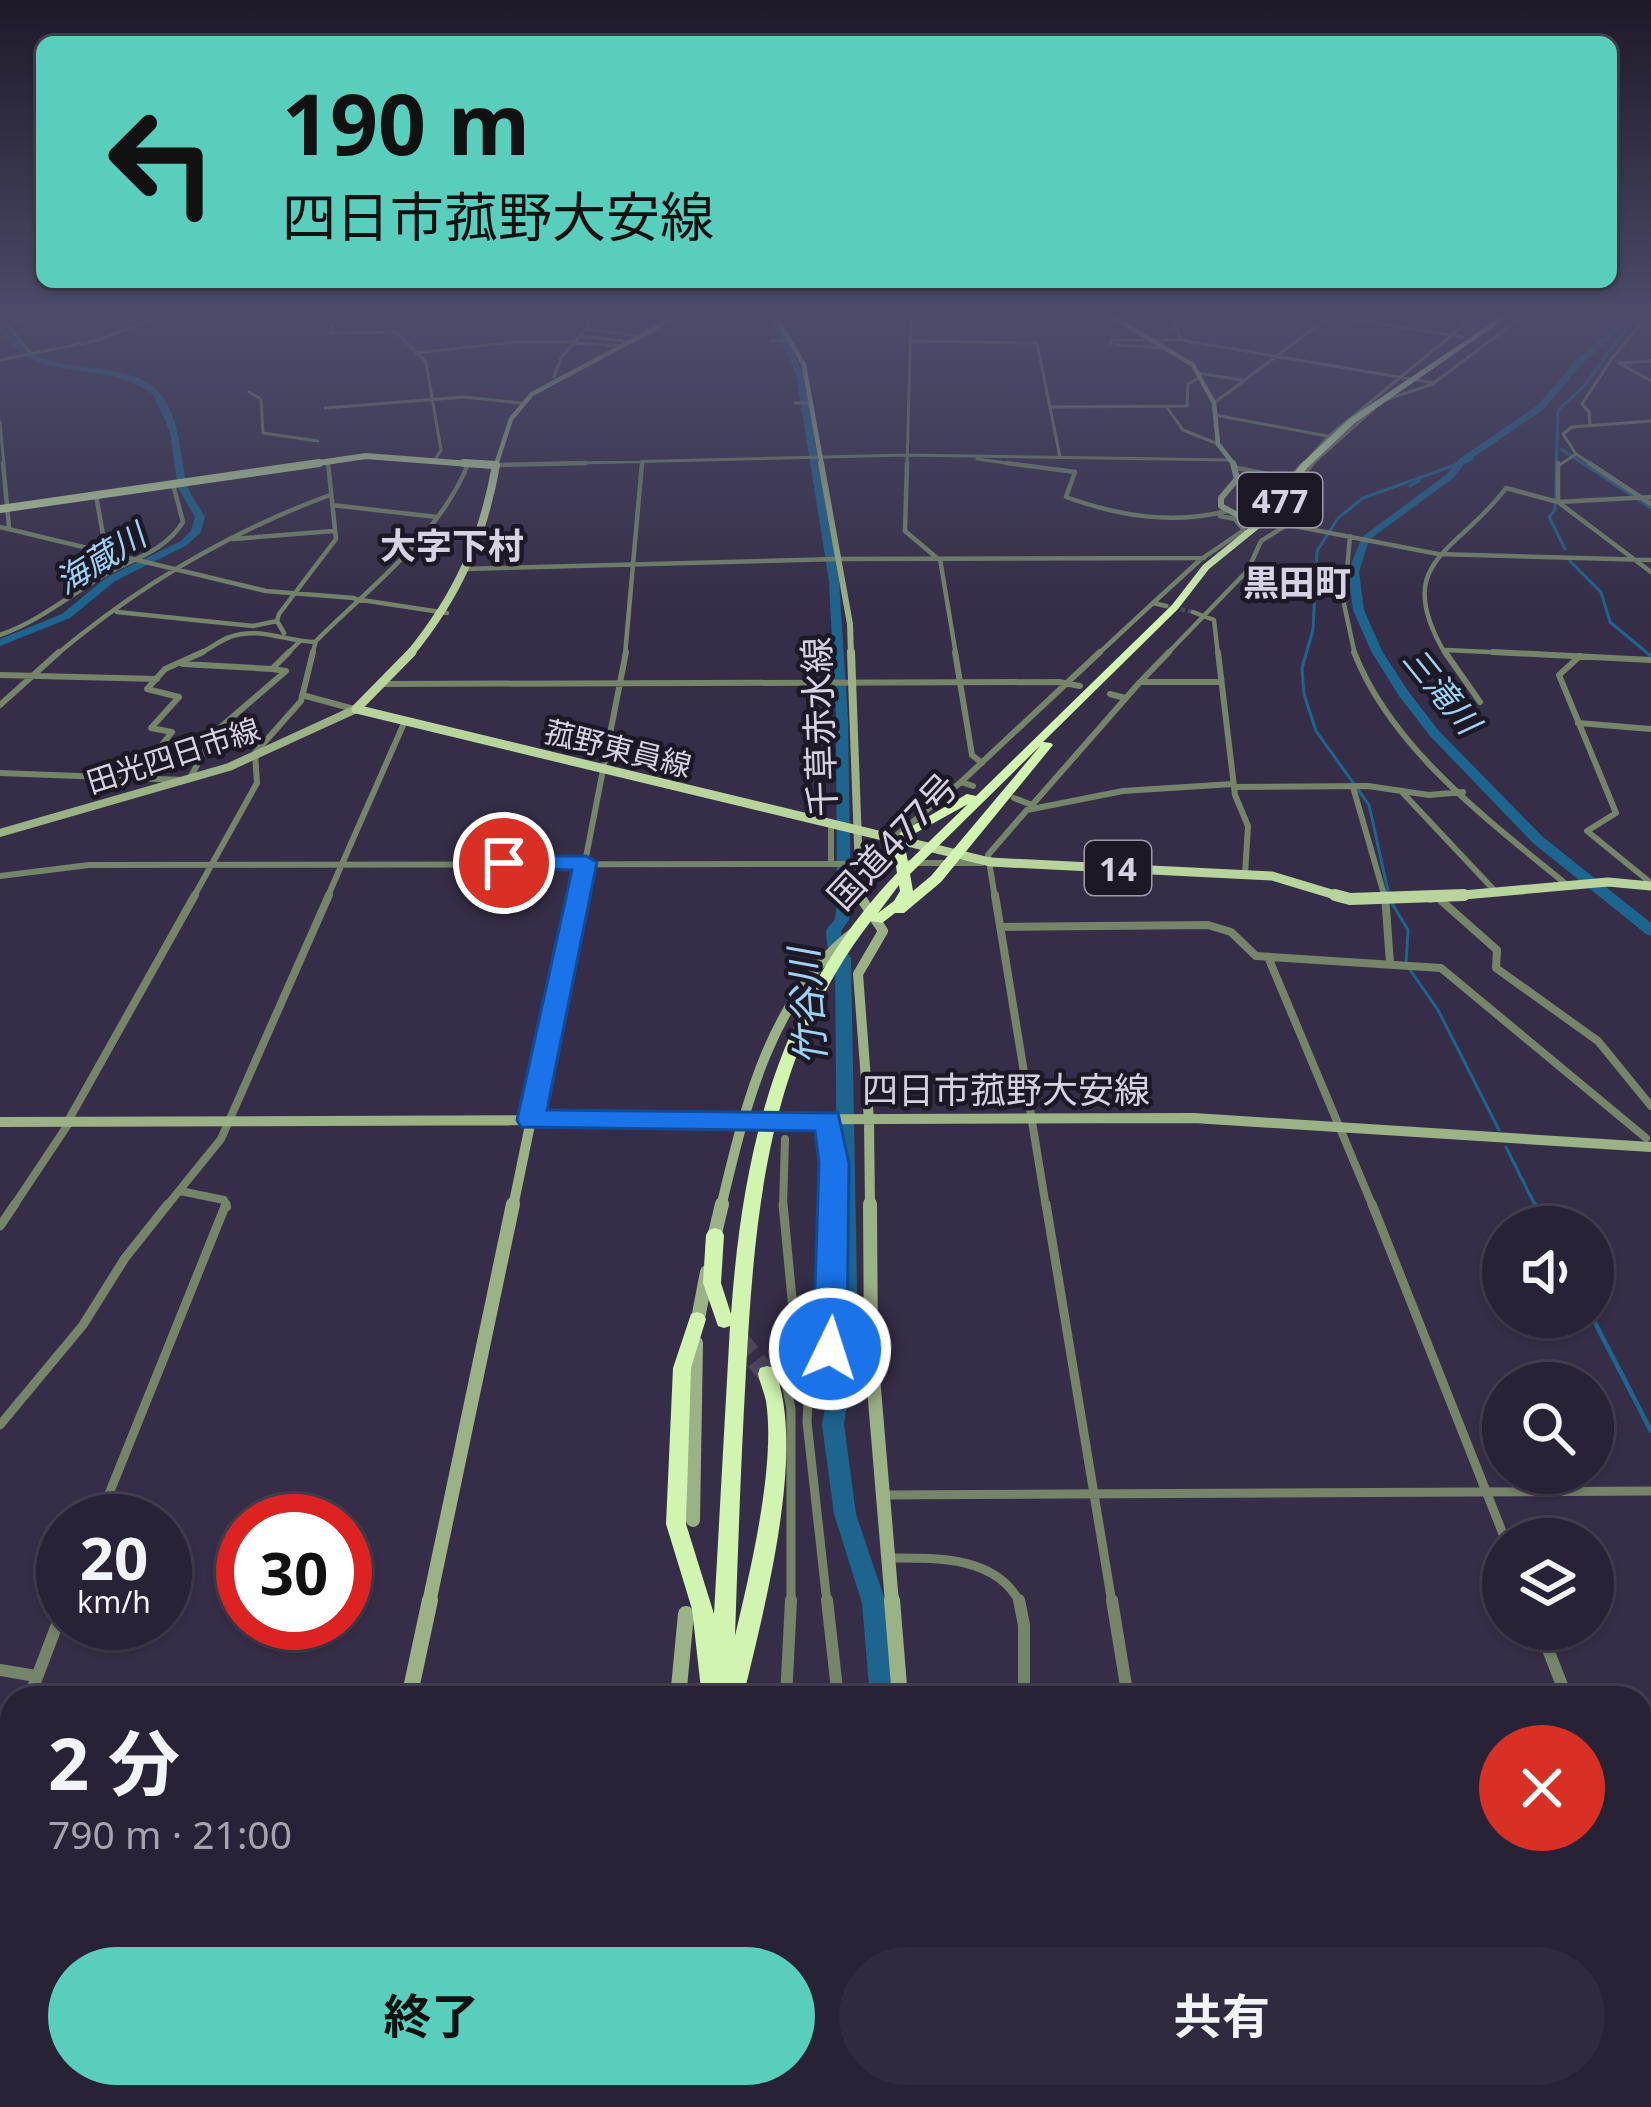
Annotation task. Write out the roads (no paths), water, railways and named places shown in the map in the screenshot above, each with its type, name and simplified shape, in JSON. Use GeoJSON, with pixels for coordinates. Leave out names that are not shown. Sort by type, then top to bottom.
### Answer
{"type":"FeatureCollection","features":[{"type":"Feature","properties":{"kind":"highway","name":"国道477号"},"geometry":{"type":"LineString","coordinates":[[718,1686],[743,1261],[760,1138],[788,1049],[829,968],[857,926],[938,839],[1175,607],[1206,567],[1258,520],[1332,436],[1359,414]]}},
{"type":"Feature","properties":{"kind":"highway"},"geometry":{"type":"LineString","coordinates":[[877,920],[899,904],[907,891],[900,846],[906,833],[968,799],[1073,709]]}},
{"type":"Feature","properties":{"kind":"highway"},"geometry":{"type":"LineString","coordinates":[[877,920],[912,902],[936,878],[1073,709]]}},
{"type":"Feature","properties":{"kind":"highway"},"geometry":{"type":"LineString","coordinates":[[715,1235],[712,1283],[724,1322]]}},
{"type":"Feature","properties":{"kind":"highway"},"geometry":{"type":"LineString","coordinates":[[697,1319],[682,1368],[676,1524],[703,1609],[715,1686]]}},
{"type":"Feature","properties":{"kind":"highway"},"geometry":{"type":"LineString","coordinates":[[734,1686],[770,1498],[777,1406],[767,1374]]}},
{"type":"Feature","properties":{"kind":"main road"},"geometry":{"type":"LineString","coordinates":[[356,710],[447,613],[492,498],[496,465],[512,414]]}},
{"type":"Feature","properties":{"kind":"main road","name":"千草赤水線"},"geometry":{"type":"LineString","coordinates":[[811,414],[850,624],[854,864],[859,895],[877,920]]}},
{"type":"Feature","properties":{"kind":"main road"},"geometry":{"type":"LineString","coordinates":[[1215,415],[1218,445],[1238,468],[1237,479],[1221,498],[1222,513],[1258,520]]}},
{"type":"Feature","properties":{"kind":"main road"},"geometry":{"type":"LineString","coordinates":[[2,509],[328,461],[386,456],[496,465]]}},
{"type":"Feature","properties":{"kind":"main road","name":"田光四日市線"},"geometry":{"type":"LineString","coordinates":[[0,832],[187,779],[356,710]]}},
{"type":"Feature","properties":{"kind":"main road","name":"菰野東員線"},"geometry":{"type":"LineString","coordinates":[[356,710],[989,862],[1286,879],[1350,899],[1608,882],[1651,884]]}},
{"type":"Feature","properties":{"kind":"main road"},"geometry":{"type":"LineString","coordinates":[[693,1520],[697,1319],[744,1120],[782,1023],[833,946],[877,920],[884,935],[858,974],[871,1353],[899,1686]]}},
{"type":"Feature","properties":{"kind":"main road","name":"四日市菰野大安線"},"geometry":{"type":"LineString","coordinates":[[0,1122],[1194,1118],[1648,1143]]}},
{"type":"Feature","properties":{"kind":"main road"},"geometry":{"type":"LineString","coordinates":[[412,1686],[531,1120]]}},
{"type":"Feature","properties":{"kind":"main road"},"geometry":{"type":"LineString","coordinates":[[679,1686],[686,1614]]}},
{"type":"Feature","properties":{"kind":"street"},"geometry":{"type":"LineString","coordinates":[[262,414],[263,433],[318,441]]}},
{"type":"Feature","properties":{"kind":"street"},"geometry":{"type":"LineString","coordinates":[[434,460],[441,450],[435,414]]}},
{"type":"Feature","properties":{"kind":"street"},"geometry":{"type":"LineString","coordinates":[[908,414],[905,531],[939,559],[972,755],[982,763]]}},
{"type":"Feature","properties":{"kind":"street"},"geometry":{"type":"LineString","coordinates":[[1051,414],[1060,457]]}},
{"type":"Feature","properties":{"kind":"street"},"geometry":{"type":"LineString","coordinates":[[1172,414],[1186,431],[1218,445]]}},
{"type":"Feature","properties":{"kind":"street"},"geometry":{"type":"LineString","coordinates":[[1258,520],[1288,478],[1356,414]]}},
{"type":"Feature","properties":{"kind":"street"},"geometry":{"type":"LineString","coordinates":[[1126,1686],[988,855],[1125,698],[1248,571],[1261,541],[1287,522],[1286,508],[1298,495],[1294,486],[1305,470],[1367,414]]}},
{"type":"Feature","properties":{"kind":"street"},"geometry":{"type":"LineString","coordinates":[[1589,414],[1590,425]]}},
{"type":"Feature","properties":{"kind":"street"},"geometry":{"type":"LineString","coordinates":[[1215,415],[1332,436]]}},
{"type":"Feature","properties":{"kind":"street"},"geometry":{"type":"LineString","coordinates":[[1638,498],[1572,454],[1564,430],[1651,421]]}},
{"type":"Feature","properties":{"kind":"street"},"geometry":{"type":"LineString","coordinates":[[0,422],[4,528],[293,594],[355,598],[447,613]]}},
{"type":"Feature","properties":{"kind":"street"},"geometry":{"type":"LineString","coordinates":[[496,465],[907,454],[1231,460]]}},
{"type":"Feature","properties":{"kind":"street"},"geometry":{"type":"LineString","coordinates":[[1556,502],[1558,463],[1572,454]]}},
{"type":"Feature","properties":{"kind":"street"},"geometry":{"type":"LineString","coordinates":[[892,839],[962,782],[1204,558],[1244,530],[1222,513],[1125,515],[1066,497],[1075,472],[990,464],[970,456]]}},
{"type":"Feature","properties":{"kind":"street"},"geometry":{"type":"LineString","coordinates":[[116,612],[255,626],[277,621],[316,556],[335,542],[328,461]]}},
{"type":"Feature","properties":{"kind":"street"},"geometry":{"type":"LineString","coordinates":[[531,1120],[623,684],[642,461]]}},
{"type":"Feature","properties":{"kind":"street"},"geometry":{"type":"LineString","coordinates":[[0,1226],[20,1203],[69,1122],[257,783],[254,755],[294,712],[315,642],[437,517],[459,487],[468,464]]}},
{"type":"Feature","properties":{"kind":"street"},"geometry":{"type":"LineString","coordinates":[[1238,468],[1288,478]]}},
{"type":"Feature","properties":{"kind":"street"},"geometry":{"type":"LineString","coordinates":[[0,635],[44,619],[102,576],[167,542],[181,526],[175,484]]}},
{"type":"Feature","properties":{"kind":"street"},"geometry":{"type":"LineString","coordinates":[[1480,702],[1444,650],[1427,612],[1424,579],[1438,554],[1494,506],[1506,488],[1556,502],[1651,501]]}},
{"type":"Feature","properties":{"kind":"street"},"geometry":{"type":"LineString","coordinates":[[96,495],[106,552]]}},
{"type":"Feature","properties":{"kind":"street"},"geometry":{"type":"LineString","coordinates":[[0,706],[31,675],[174,569],[283,510],[330,495]]}},
{"type":"Feature","properties":{"kind":"street"},"geometry":{"type":"LineString","coordinates":[[1556,502],[1651,572]]}},
{"type":"Feature","properties":{"kind":"street"},"geometry":{"type":"LineString","coordinates":[[332,505],[437,517]]}},
{"type":"Feature","properties":{"kind":"street"},"geometry":{"type":"LineString","coordinates":[[1118,522],[1125,515]]}},
{"type":"Feature","properties":{"kind":"street"},"geometry":{"type":"LineString","coordinates":[[1258,520],[1438,554],[1651,560]]}},
{"type":"Feature","properties":{"kind":"street"},"geometry":{"type":"LineString","coordinates":[[228,539],[333,531]]}},
{"type":"Feature","properties":{"kind":"street"},"geometry":{"type":"LineString","coordinates":[[1351,536],[1343,585],[1361,670],[1407,734],[1568,884]]}},
{"type":"Feature","properties":{"kind":"street"},"geometry":{"type":"LineString","coordinates":[[465,569],[838,559],[1204,558]]}},
{"type":"Feature","properties":{"kind":"street"},"geometry":{"type":"LineString","coordinates":[[1153,603],[1166,606]]}},
{"type":"Feature","properties":{"kind":"street"},"geometry":{"type":"LineString","coordinates":[[1192,612],[1214,620],[1234,785],[1248,826],[1245,877]]}},
{"type":"Feature","properties":{"kind":"street"},"geometry":{"type":"LineString","coordinates":[[277,621],[285,634],[299,642],[315,642]]}},
{"type":"Feature","properties":{"kind":"street"},"geometry":{"type":"LineString","coordinates":[[253,636],[255,626]]}},
{"type":"Feature","properties":{"kind":"street"},"geometry":{"type":"LineString","coordinates":[[136,777],[172,732],[151,728],[180,695],[147,689],[166,668],[220,647],[228,637],[285,634]]}},
{"type":"Feature","properties":{"kind":"street"},"geometry":{"type":"LineString","coordinates":[[272,668],[299,642]]}},
{"type":"Feature","properties":{"kind":"street"},"geometry":{"type":"LineString","coordinates":[[1444,650],[1651,661]]}},
{"type":"Feature","properties":{"kind":"street"},"geometry":{"type":"LineString","coordinates":[[1580,656],[1559,675],[1616,813],[1587,831],[1651,884]]}},
{"type":"Feature","properties":{"kind":"street"},"geometry":{"type":"LineString","coordinates":[[0,773],[187,779],[215,732],[286,671],[178,664]]}},
{"type":"Feature","properties":{"kind":"street"},"geometry":{"type":"LineString","coordinates":[[0,674],[158,679]]}},
{"type":"Feature","properties":{"kind":"street"},"geometry":{"type":"LineString","coordinates":[[383,684],[960,682],[1080,686]]}},
{"type":"Feature","properties":{"kind":"street"},"geometry":{"type":"LineString","coordinates":[[1140,682],[1221,682]]}},
{"type":"Feature","properties":{"kind":"street"},"geometry":{"type":"LineString","coordinates":[[1110,694],[1125,698]]}},
{"type":"Feature","properties":{"kind":"street"},"geometry":{"type":"LineString","coordinates":[[302,695],[356,710]]}},
{"type":"Feature","properties":{"kind":"street"},"geometry":{"type":"LineString","coordinates":[[0,1425],[82,1325],[124,1258],[218,1143],[405,721]]}},
{"type":"Feature","properties":{"kind":"street"},"geometry":{"type":"LineString","coordinates":[[1577,723],[1651,729]]}},
{"type":"Feature","properties":{"kind":"street"},"geometry":{"type":"LineString","coordinates":[[962,782],[974,786]]}},
{"type":"Feature","properties":{"kind":"street"},"geometry":{"type":"LineString","coordinates":[[1014,798],[1030,807],[1124,791],[1234,785],[1356,786],[1429,795],[1465,791]]}},
{"type":"Feature","properties":{"kind":"street"},"geometry":{"type":"LineString","coordinates":[[1356,786],[1378,847],[1392,929],[1390,963]]}},
{"type":"Feature","properties":{"kind":"street"},"geometry":{"type":"LineString","coordinates":[[1401,791],[1494,890]]}},
{"type":"Feature","properties":{"kind":"street"},"geometry":{"type":"LineString","coordinates":[[833,824],[835,864]]}},
{"type":"Feature","properties":{"kind":"street"},"geometry":{"type":"LineString","coordinates":[[0,876],[89,865],[989,862]]}},
{"type":"Feature","properties":{"kind":"street"},"geometry":{"type":"LineString","coordinates":[[1436,896],[1497,950],[1496,968],[1608,1051],[1651,1106]]}},
{"type":"Feature","properties":{"kind":"street"},"geometry":{"type":"LineString","coordinates":[[1001,927],[1208,925],[1231,932],[1256,956],[1448,971],[1648,1143]]}},
{"type":"Feature","properties":{"kind":"street"},"geometry":{"type":"LineString","coordinates":[[1268,957],[1342,1128],[1482,1482]]}},
{"type":"Feature","properties":{"kind":"street"},"geometry":{"type":"LineString","coordinates":[[828,1120],[834,1163],[833,1335],[809,1384],[807,1422],[837,1686]]}},
{"type":"Feature","properties":{"kind":"street"},"geometry":{"type":"LineString","coordinates":[[785,1139],[783,1209],[793,1309],[782,1358],[791,1409],[787,1686]]}},
{"type":"Feature","properties":{"kind":"street"},"geometry":{"type":"LineString","coordinates":[[109,1494],[227,1206],[224,1200],[179,1191]]}},
{"type":"Feature","properties":{"kind":"street"},"geometry":{"type":"LineString","coordinates":[[1614,1491],[1651,1491]]}},
{"type":"Feature","properties":{"kind":"street"},"geometry":{"type":"LineString","coordinates":[[882,1495],[1482,1492]]}},
{"type":"Feature","properties":{"kind":"street"},"geometry":{"type":"LineString","coordinates":[[887,1558],[983,1567],[1003,1582],[1021,1603],[1024,1686]]}},
{"type":"Feature","properties":{"kind":"street"},"geometry":{"type":"LineString","coordinates":[[33,1686],[46,1650]]}},
{"type":"Feature","properties":{"kind":"street"},"geometry":{"type":"LineString","coordinates":[[1548,1650],[1562,1686]]}},
{"type":"Feature","properties":{"kind":"street"},"geometry":{"type":"LineString","coordinates":[[0,1670],[36,1676]]}},
{"type":"Feature","properties":{"kind":"waterway","name":"海蔵川"},"geometry":{"type":"LineString","coordinates":[[0,643],[66,616],[111,579],[184,543],[196,532],[200,517],[183,488],[174,432],[166,414]]}},
{"type":"Feature","properties":{"kind":"waterway","name":"竹谷川"},"geometry":{"type":"LineString","coordinates":[[807,414],[834,581],[842,719],[844,902],[842,920],[833,930],[843,958],[848,1337],[833,1424],[845,1514],[874,1603],[881,1686]]}},
{"type":"Feature","properties":{"kind":"waterway","name":"三滝川"},"geometry":{"type":"LineString","coordinates":[[1530,414],[1462,461],[1450,476],[1365,539],[1353,572],[1358,610],[1376,651],[1403,693],[1468,770],[1538,840],[1651,931]]}},
{"type":"Feature","properties":{"kind":"waterway"},"geometry":{"type":"LineString","coordinates":[[1558,414],[1555,510],[1549,517],[1565,549]]}},
{"type":"Feature","properties":{"kind":"waterway"},"geometry":{"type":"LineString","coordinates":[[1561,449],[1651,508]]}},
{"type":"Feature","properties":{"kind":"waterway"},"geometry":{"type":"LineString","coordinates":[[1388,891],[1369,805],[1316,731],[1304,694],[1302,668],[1313,630],[1317,551],[1338,518],[1363,498],[1472,459]]}},
{"type":"Feature","properties":{"kind":"waterway"},"geometry":{"type":"LineString","coordinates":[[1410,486],[1419,481]]}},
{"type":"Feature","properties":{"kind":"waterway"},"geometry":{"type":"LineString","coordinates":[[1569,560],[1601,592],[1610,622],[1651,656]]}},
{"type":"Feature","properties":{"kind":"waterway"},"geometry":{"type":"LineString","coordinates":[[1390,900],[1408,930],[1406,964],[1438,1010],[1499,1130]]}},
{"type":"Feature","properties":{"kind":"waterway"},"geometry":{"type":"LineString","coordinates":[[1506,1147],[1536,1206]]}},
{"type":"Feature","properties":{"kind":"waterway"},"geometry":{"type":"LineString","coordinates":[[1603,1338],[1651,1431]]}},
{"type":"Feature","properties":{"kind":"tunnel"},"geometry":{"type":"LineString","coordinates":[[1166,606],[1193,612]]}},
{"type":"Feature","properties":{"kind":"tunnel"},"geometry":{"type":"LineString","coordinates":[[738,1338],[767,1374]]}},
{"type":"Feature","properties":{"kind":"district","name":"大字下村"},"geometry":{"type":"Point","coordinates":[452,545]}},
{"type":"Feature","properties":{"kind":"district","name":"黒田町"},"geometry":{"type":"Point","coordinates":[1297,582]}}]}
